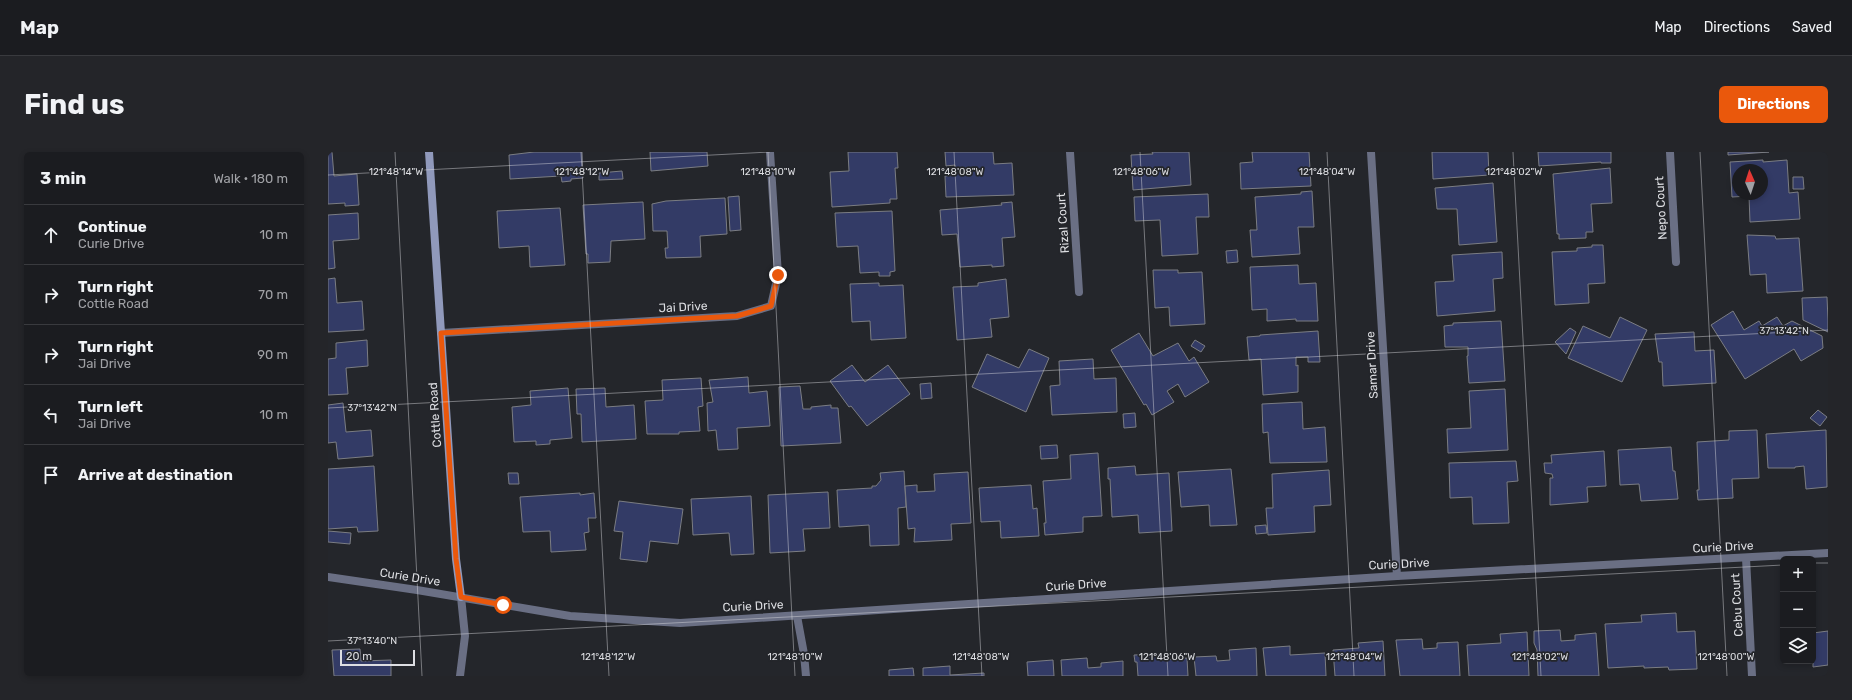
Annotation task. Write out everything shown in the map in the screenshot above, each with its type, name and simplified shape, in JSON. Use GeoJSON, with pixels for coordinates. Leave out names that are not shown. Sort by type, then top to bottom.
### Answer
{"type":"FeatureCollection","features":[{"type":"Feature","properties":{"kind":"street","name":"Cottle Road"},"geometry":{"type":"LineString","coordinates":[[429,152],[456,559],[465,636],[460,676]]}},
{"type":"Feature","properties":{"kind":"street","name":"Jai Drive"},"geometry":{"type":"LineString","coordinates":[[441,333],[737,316],[771,306],[778,275],[770,152]]}},
{"type":"Feature","properties":{"kind":"street","name":"Rizal Court"},"geometry":{"type":"LineString","coordinates":[[1070,152],[1079,292]]}},
{"type":"Feature","properties":{"kind":"street","name":"Samar Drive"},"geometry":{"type":"LineString","coordinates":[[1371,152],[1397,576]]}},
{"type":"Feature","properties":{"kind":"street","name":"Nepo Court"},"geometry":{"type":"LineString","coordinates":[[1670,152],[1676,262]]}},
{"type":"Feature","properties":{"kind":"street","name":"Curie Drive"},"geometry":{"type":"LineString","coordinates":[[328,577],[461,597],[570,616],[680,623],[1397,576],[1828,553]]}},
{"type":"Feature","properties":{"kind":"street","name":"Cebu Court"},"geometry":{"type":"LineString","coordinates":[[1746,558],[1752,676]]}},
{"type":"Feature","properties":{"kind":"street"},"geometry":{"type":"LineString","coordinates":[[797,616],[804,654],[806,676]]}},
{"type":"Feature","properties":{"kind":"building"},"geometry":{"type":"Polygon","coordinates":[[[328,152],[332,152],[334,176],[357,174],[359,205],[345,206],[345,203],[328,204],[328,152]]]}},
{"type":"Feature","properties":{"kind":"building"},"geometry":{"type":"Polygon","coordinates":[[[534,152],[582,152],[583,178],[571,179],[571,181],[562,182],[561,176],[510,179],[509,155],[534,152]]]}},
{"type":"Feature","properties":{"kind":"building"},"geometry":{"type":"Polygon","coordinates":[[[650,152],[707,152],[708,166],[651,171],[650,152]]]}},
{"type":"Feature","properties":{"kind":"building"},"geometry":{"type":"Polygon","coordinates":[[[848,152],[897,152],[898,168],[895,168],[897,199],[890,199],[890,203],[832,207],[830,172],[849,171],[848,152]]]}},
{"type":"Feature","properties":{"kind":"building"},"geometry":{"type":"Polygon","coordinates":[[[945,152],[993,152],[994,164],[1012,163],[1014,195],[946,197],[945,176],[955,175],[955,165],[946,166],[945,152]]]}},
{"type":"Feature","properties":{"kind":"building"},"geometry":{"type":"Polygon","coordinates":[[[1152,152],[1189,152],[1191,185],[1133,190],[1131,155],[1153,154],[1152,152]]]}},
{"type":"Feature","properties":{"kind":"building"},"geometry":{"type":"Polygon","coordinates":[[[1252,152],[1309,152],[1311,186],[1241,189],[1240,163],[1253,162],[1252,152]]]}},
{"type":"Feature","properties":{"kind":"building"},"geometry":{"type":"Polygon","coordinates":[[[1432,152],[1488,152],[1489,175],[1433,179],[1432,152]]]}},
{"type":"Feature","properties":{"kind":"building"},"geometry":{"type":"Polygon","coordinates":[[[1538,152],[1611,152],[1611,163],[1601,162],[1539,166],[1538,152]]]}},
{"type":"Feature","properties":{"kind":"building"},"geometry":{"type":"Polygon","coordinates":[[[1728,152],[1769,152],[1728,155],[1728,152]]]}},
{"type":"Feature","properties":{"kind":"building"},"geometry":{"type":"Polygon","coordinates":[[[1787,160],[1789,193],[1798,192],[1800,219],[1750,222],[1749,200],[1768,200],[1768,164],[1732,164],[1732,197],[1730,162],[1787,160]]]}},
{"type":"Feature","properties":{"kind":"building"},"geometry":{"type":"Polygon","coordinates":[[[1610,168],[1612,203],[1591,204],[1593,232],[1586,232],[1586,238],[1559,239],[1559,234],[1557,234],[1553,174],[1610,168]]]}},
{"type":"Feature","properties":{"kind":"building"},"geometry":{"type":"Polygon","coordinates":[[[622,171],[623,179],[599,180],[599,173],[622,171]]]}},
{"type":"Feature","properties":{"kind":"building"},"geometry":{"type":"Polygon","coordinates":[[[1793,177],[1803,177],[1804,189],[1793,189],[1793,177]]]}},
{"type":"Feature","properties":{"kind":"building"},"geometry":{"type":"Polygon","coordinates":[[[1493,183],[1497,242],[1459,245],[1457,209],[1437,209],[1435,188],[1493,183]]]}},
{"type":"Feature","properties":{"kind":"building"},"geometry":{"type":"Polygon","coordinates":[[[1312,191],[1314,227],[1298,227],[1300,254],[1252,257],[1250,230],[1257,230],[1255,197],[1301,194],[1301,192],[1312,191]]]}},
{"type":"Feature","properties":{"kind":"building"},"geometry":{"type":"Polygon","coordinates":[[[1208,194],[1209,217],[1196,217],[1198,254],[1162,256],[1160,220],[1135,221],[1134,197],[1208,194]]]}},
{"type":"Feature","properties":{"kind":"building"},"geometry":{"type":"Polygon","coordinates":[[[739,196],[741,230],[730,231],[728,197],[739,196]]]}},
{"type":"Feature","properties":{"kind":"building"},"geometry":{"type":"Polygon","coordinates":[[[725,198],[727,234],[700,236],[701,257],[666,258],[665,248],[668,248],[667,231],[653,231],[652,204],[666,201],[725,198]]]}},
{"type":"Feature","properties":{"kind":"building"},"geometry":{"type":"Polygon","coordinates":[[[643,202],[645,239],[611,241],[610,262],[588,263],[588,254],[586,254],[583,205],[643,202]]]}},
{"type":"Feature","properties":{"kind":"building"},"geometry":{"type":"Polygon","coordinates":[[[1012,202],[1015,237],[1002,238],[1004,266],[992,267],[992,265],[960,267],[957,234],[942,235],[940,210],[1002,205],[1001,203],[1012,202]]]}},
{"type":"Feature","properties":{"kind":"building"},"geometry":{"type":"Polygon","coordinates":[[[560,208],[565,265],[530,267],[529,246],[499,248],[497,211],[560,208]]]}},
{"type":"Feature","properties":{"kind":"building"},"geometry":{"type":"Polygon","coordinates":[[[892,211],[895,271],[890,272],[890,276],[879,276],[879,272],[860,273],[858,246],[837,247],[835,213],[892,211]]]}},
{"type":"Feature","properties":{"kind":"building"},"geometry":{"type":"Polygon","coordinates":[[[358,213],[359,239],[333,241],[335,268],[328,269],[328,215],[358,213]]]}},
{"type":"Feature","properties":{"kind":"building"},"geometry":{"type":"Polygon","coordinates":[[[1747,235],[1775,236],[1776,239],[1799,238],[1803,291],[1767,293],[1766,274],[1750,275],[1747,235]]]}},
{"type":"Feature","properties":{"kind":"building"},"geometry":{"type":"Polygon","coordinates":[[[1592,245],[1603,245],[1605,283],[1588,284],[1589,303],[1555,305],[1552,252],[1577,251],[1577,248],[1592,247],[1592,245]]]}},
{"type":"Feature","properties":{"kind":"building"},"geometry":{"type":"Polygon","coordinates":[[[1237,250],[1238,262],[1227,263],[1226,251],[1237,250]]]}},
{"type":"Feature","properties":{"kind":"building"},"geometry":{"type":"Polygon","coordinates":[[[1502,252],[1503,278],[1493,279],[1495,311],[1437,316],[1435,282],[1454,281],[1452,255],[1502,252]]]}},
{"type":"Feature","properties":{"kind":"building"},"geometry":{"type":"Polygon","coordinates":[[[1298,265],[1299,284],[1316,283],[1318,321],[1296,321],[1296,319],[1267,321],[1267,309],[1252,310],[1250,267],[1298,265]]]}},
{"type":"Feature","properties":{"kind":"building"},"geometry":{"type":"Polygon","coordinates":[[[1153,270],[1178,270],[1178,273],[1202,272],[1205,324],[1170,326],[1169,307],[1155,308],[1153,270]]]}},
{"type":"Feature","properties":{"kind":"building"},"geometry":{"type":"Polygon","coordinates":[[[335,278],[337,303],[362,301],[364,330],[328,332],[328,279],[335,278]]]}},
{"type":"Feature","properties":{"kind":"building"},"geometry":{"type":"Polygon","coordinates":[[[1006,279],[1009,317],[990,319],[992,337],[957,340],[953,287],[978,286],[978,283],[1006,279]]]}},
{"type":"Feature","properties":{"kind":"building"},"geometry":{"type":"Polygon","coordinates":[[[879,283],[879,286],[903,285],[906,338],[871,340],[870,321],[852,322],[850,284],[879,283]]]}},
{"type":"Feature","properties":{"kind":"building"},"geometry":{"type":"Polygon","coordinates":[[[1827,297],[1828,332],[1803,320],[1802,298],[1827,297]]]}},
{"type":"Feature","properties":{"kind":"building"},"geometry":{"type":"Polygon","coordinates":[[[1733,311],[1744,330],[1759,321],[1762,326],[1777,317],[1783,326],[1792,321],[1822,336],[1823,348],[1801,361],[1794,349],[1745,379],[1711,325],[1733,311]]]}},
{"type":"Feature","properties":{"kind":"building"},"geometry":{"type":"Polygon","coordinates":[[[1620,317],[1647,330],[1622,382],[1568,358],[1583,326],[1610,338],[1620,317]]]}},
{"type":"Feature","properties":{"kind":"building"},"geometry":{"type":"Polygon","coordinates":[[[1501,321],[1505,381],[1469,383],[1467,356],[1468,347],[1445,347],[1444,326],[1453,325],[1453,323],[1501,321]]]}},
{"type":"Feature","properties":{"kind":"building"},"geometry":{"type":"Polygon","coordinates":[[[1570,328],[1576,332],[1566,354],[1555,342],[1570,328]]]}},
{"type":"Feature","properties":{"kind":"building"},"geometry":{"type":"Polygon","coordinates":[[[1318,331],[1320,362],[1308,362],[1308,357],[1296,357],[1296,366],[1298,365],[1298,392],[1263,395],[1261,359],[1249,360],[1247,337],[1318,331]]]}},
{"type":"Feature","properties":{"kind":"building"},"geometry":{"type":"Polygon","coordinates":[[[1694,332],[1695,351],[1714,350],[1716,383],[1663,386],[1662,362],[1659,362],[1655,334],[1694,332]]]}},
{"type":"Feature","properties":{"kind":"building"},"geometry":{"type":"Polygon","coordinates":[[[1139,333],[1153,356],[1178,343],[1189,361],[1194,357],[1209,382],[1185,397],[1178,384],[1167,391],[1174,402],[1152,415],[1146,404],[1144,405],[1111,350],[1139,333]]]}},
{"type":"Feature","properties":{"kind":"building"},"geometry":{"type":"Polygon","coordinates":[[[367,340],[368,366],[346,368],[348,394],[328,395],[328,359],[336,358],[336,343],[367,340]]]}},
{"type":"Feature","properties":{"kind":"building"},"geometry":{"type":"Polygon","coordinates":[[[1195,340],[1205,346],[1201,352],[1191,346],[1195,340]]]}},
{"type":"Feature","properties":{"kind":"building"},"geometry":{"type":"Polygon","coordinates":[[[1029,349],[1049,358],[1026,412],[972,387],[987,354],[1019,368],[1029,349]]]}},
{"type":"Feature","properties":{"kind":"building"},"geometry":{"type":"Polygon","coordinates":[[[1093,359],[1094,379],[1116,378],[1117,412],[1052,415],[1050,386],[1060,385],[1059,361],[1093,359]]]}},
{"type":"Feature","properties":{"kind":"building"},"geometry":{"type":"Polygon","coordinates":[[[852,365],[865,382],[888,365],[910,394],[867,426],[851,406],[849,407],[830,381],[852,365]]]}},
{"type":"Feature","properties":{"kind":"building"},"geometry":{"type":"Polygon","coordinates":[[[748,377],[749,393],[767,391],[770,426],[737,428],[738,449],[718,450],[716,430],[708,431],[707,403],[713,402],[709,380],[748,377]]]}},
{"type":"Feature","properties":{"kind":"building"},"geometry":{"type":"Polygon","coordinates":[[[701,378],[703,406],[698,407],[700,431],[679,432],[679,434],[647,434],[645,401],[663,400],[662,380],[701,378]]]}},
{"type":"Feature","properties":{"kind":"building"},"geometry":{"type":"Polygon","coordinates":[[[931,383],[932,398],[921,399],[920,384],[931,383]]]}},
{"type":"Feature","properties":{"kind":"building"},"geometry":{"type":"Polygon","coordinates":[[[800,386],[803,409],[831,405],[831,408],[838,408],[841,443],[781,446],[779,387],[800,386]]]}},
{"type":"Feature","properties":{"kind":"building"},"geometry":{"type":"Polygon","coordinates":[[[568,388],[572,438],[550,440],[550,444],[536,445],[536,441],[514,442],[512,407],[531,405],[530,391],[568,388]]]}},
{"type":"Feature","properties":{"kind":"building"},"geometry":{"type":"Polygon","coordinates":[[[605,388],[606,407],[634,405],[636,439],[582,442],[581,414],[577,414],[576,389],[605,388]]]}},
{"type":"Feature","properties":{"kind":"building"},"geometry":{"type":"Polygon","coordinates":[[[1505,389],[1508,450],[1448,453],[1447,429],[1471,428],[1469,391],[1505,389]]]}},
{"type":"Feature","properties":{"kind":"building"},"geometry":{"type":"Polygon","coordinates":[[[1302,402],[1303,429],[1325,427],[1327,462],[1270,463],[1268,432],[1263,433],[1262,404],[1302,402]]]}},
{"type":"Feature","properties":{"kind":"building"},"geometry":{"type":"Polygon","coordinates":[[[343,403],[346,432],[371,430],[373,456],[338,459],[336,442],[328,443],[328,405],[343,403]]]}},
{"type":"Feature","properties":{"kind":"building"},"geometry":{"type":"Polygon","coordinates":[[[1818,410],[1827,417],[1820,426],[1810,418],[1818,410]]]}},
{"type":"Feature","properties":{"kind":"building"},"geometry":{"type":"Polygon","coordinates":[[[1135,413],[1136,427],[1124,428],[1123,414],[1135,413]]]}},
{"type":"Feature","properties":{"kind":"building"},"geometry":{"type":"Polygon","coordinates":[[[1757,430],[1759,478],[1732,479],[1733,498],[1698,500],[1697,442],[1729,440],[1729,431],[1757,430]]]}},
{"type":"Feature","properties":{"kind":"building"},"geometry":{"type":"Polygon","coordinates":[[[1826,430],[1827,487],[1806,489],[1804,466],[1795,468],[1768,468],[1766,434],[1826,430]]]}},
{"type":"Feature","properties":{"kind":"building"},"geometry":{"type":"Polygon","coordinates":[[[1057,445],[1058,458],[1041,459],[1040,446],[1057,445]]]}},
{"type":"Feature","properties":{"kind":"building"},"geometry":{"type":"Polygon","coordinates":[[[1671,447],[1673,471],[1675,471],[1678,499],[1641,501],[1639,484],[1620,485],[1618,450],[1671,447]]]}},
{"type":"Feature","properties":{"kind":"building"},"geometry":{"type":"Polygon","coordinates":[[[1604,451],[1606,486],[1587,487],[1588,502],[1550,505],[1550,478],[1553,478],[1552,474],[1545,473],[1544,463],[1552,463],[1551,455],[1604,451]]]}},
{"type":"Feature","properties":{"kind":"building"},"geometry":{"type":"Polygon","coordinates":[[[1098,453],[1102,516],[1083,517],[1083,532],[1045,535],[1044,523],[1046,523],[1043,481],[1071,479],[1070,455],[1098,453]]]}},
{"type":"Feature","properties":{"kind":"building"},"geometry":{"type":"Polygon","coordinates":[[[1516,461],[1518,481],[1507,482],[1509,523],[1473,524],[1472,497],[1450,498],[1449,463],[1516,461]]]}},
{"type":"Feature","properties":{"kind":"building"},"geometry":{"type":"Polygon","coordinates":[[[374,466],[378,531],[358,532],[357,527],[328,529],[328,469],[374,466]]]}},
{"type":"Feature","properties":{"kind":"building"},"geometry":{"type":"Polygon","coordinates":[[[1135,466],[1136,475],[1169,473],[1172,531],[1139,533],[1138,515],[1112,517],[1108,468],[1135,466]]]}},
{"type":"Feature","properties":{"kind":"building"},"geometry":{"type":"Polygon","coordinates":[[[1231,469],[1237,525],[1210,526],[1209,505],[1181,507],[1178,472],[1231,469]]]}},
{"type":"Feature","properties":{"kind":"building"},"geometry":{"type":"Polygon","coordinates":[[[1329,470],[1331,505],[1314,506],[1315,532],[1268,535],[1266,508],[1273,508],[1272,474],[1329,470]]]}},
{"type":"Feature","properties":{"kind":"building"},"geometry":{"type":"Polygon","coordinates":[[[904,471],[906,507],[898,508],[899,545],[870,546],[869,525],[839,527],[837,490],[872,488],[872,486],[876,486],[881,480],[880,473],[904,471]]]}},
{"type":"Feature","properties":{"kind":"building"},"geometry":{"type":"Polygon","coordinates":[[[968,472],[971,523],[951,524],[952,540],[914,542],[915,528],[908,529],[905,486],[917,485],[917,492],[935,491],[934,474],[968,472]]]}},
{"type":"Feature","properties":{"kind":"building"},"geometry":{"type":"Polygon","coordinates":[[[508,473],[518,473],[519,484],[509,484],[508,473]]]}},
{"type":"Feature","properties":{"kind":"building"},"geometry":{"type":"Polygon","coordinates":[[[1031,485],[1033,509],[1037,508],[1039,536],[1001,538],[1000,521],[981,522],[979,488],[1031,485]]]}},
{"type":"Feature","properties":{"kind":"building"},"geometry":{"type":"Polygon","coordinates":[[[828,492],[830,528],[803,529],[805,551],[770,553],[768,495],[828,492]]]}},
{"type":"Feature","properties":{"kind":"building"},"geometry":{"type":"Polygon","coordinates":[[[580,493],[580,495],[594,493],[596,518],[588,518],[589,532],[584,533],[586,550],[551,552],[550,531],[523,532],[520,497],[580,493]]]}},
{"type":"Feature","properties":{"kind":"building"},"geometry":{"type":"Polygon","coordinates":[[[751,496],[754,554],[731,555],[729,533],[693,535],[691,499],[751,496]]]}},
{"type":"Feature","properties":{"kind":"building"},"geometry":{"type":"Polygon","coordinates":[[[619,501],[683,509],[678,544],[650,541],[647,562],[620,559],[623,532],[614,531],[619,501]]]}},
{"type":"Feature","properties":{"kind":"building"},"geometry":{"type":"Polygon","coordinates":[[[1266,525],[1267,533],[1256,534],[1255,526],[1266,525]]]}},
{"type":"Feature","properties":{"kind":"building"},"geometry":{"type":"Polygon","coordinates":[[[328,531],[351,533],[350,544],[328,542],[328,531]]]}},
{"type":"Feature","properties":{"kind":"building"},"geometry":{"type":"Polygon","coordinates":[[[1676,613],[1677,632],[1695,631],[1697,669],[1669,670],[1668,667],[1644,668],[1644,666],[1608,668],[1605,624],[1642,622],[1641,615],[1676,613]]]}},
{"type":"Feature","properties":{"kind":"building"},"geometry":{"type":"Polygon","coordinates":[[[1560,630],[1561,641],[1575,640],[1575,635],[1596,633],[1599,676],[1538,676],[1537,650],[1534,643],[1534,631],[1560,630]]]}},
{"type":"Feature","properties":{"kind":"building"},"geometry":{"type":"Polygon","coordinates":[[[1828,631],[1828,665],[1813,667],[1813,664],[1816,664],[1816,633],[1828,631]]]}},
{"type":"Feature","properties":{"kind":"building"},"geometry":{"type":"Polygon","coordinates":[[[1527,632],[1529,676],[1469,676],[1467,645],[1501,643],[1500,634],[1527,632]]]}},
{"type":"Feature","properties":{"kind":"building"},"geometry":{"type":"Polygon","coordinates":[[[1422,639],[1423,649],[1437,648],[1437,643],[1458,642],[1460,676],[1400,676],[1396,640],[1422,639]]]}},
{"type":"Feature","properties":{"kind":"building"},"geometry":{"type":"Polygon","coordinates":[[[1383,641],[1385,676],[1335,676],[1333,650],[1359,648],[1358,643],[1383,641]]]}},
{"type":"Feature","properties":{"kind":"building"},"geometry":{"type":"Polygon","coordinates":[[[1290,646],[1290,655],[1325,653],[1326,676],[1266,676],[1263,648],[1290,646]]]}},
{"type":"Feature","properties":{"kind":"building"},"geometry":{"type":"Polygon","coordinates":[[[1256,648],[1257,676],[1196,676],[1194,657],[1216,656],[1217,661],[1230,660],[1229,650],[1256,648]]]}},
{"type":"Feature","properties":{"kind":"building"},"geometry":{"type":"Polygon","coordinates":[[[360,649],[361,661],[391,660],[391,676],[334,676],[332,650],[360,649]]]}},
{"type":"Feature","properties":{"kind":"building"},"geometry":{"type":"Polygon","coordinates":[[[1161,654],[1161,660],[1187,658],[1188,676],[1138,676],[1137,662],[1135,662],[1134,655],[1161,654]]]}},
{"type":"Feature","properties":{"kind":"building"},"geometry":{"type":"Polygon","coordinates":[[[1087,658],[1088,668],[1101,667],[1101,663],[1123,661],[1123,676],[1062,676],[1061,660],[1087,658]]]}},
{"type":"Feature","properties":{"kind":"building"},"geometry":{"type":"Polygon","coordinates":[[[1053,660],[1054,676],[1028,676],[1027,662],[1053,660]]]}},
{"type":"Feature","properties":{"kind":"building"},"geometry":{"type":"Polygon","coordinates":[[[950,666],[950,675],[984,673],[984,676],[923,676],[923,668],[950,666]]]}},
{"type":"Feature","properties":{"kind":"building"},"geometry":{"type":"Polygon","coordinates":[[[913,668],[914,676],[889,676],[889,670],[913,668]]]}},
{"type":"Feature","properties":{"kind":"route"},"geometry":{"type":"LineString","coordinates":[[503,605],[461,597],[456,559],[441,333],[737,316],[771,306],[778,275]]}}]}
